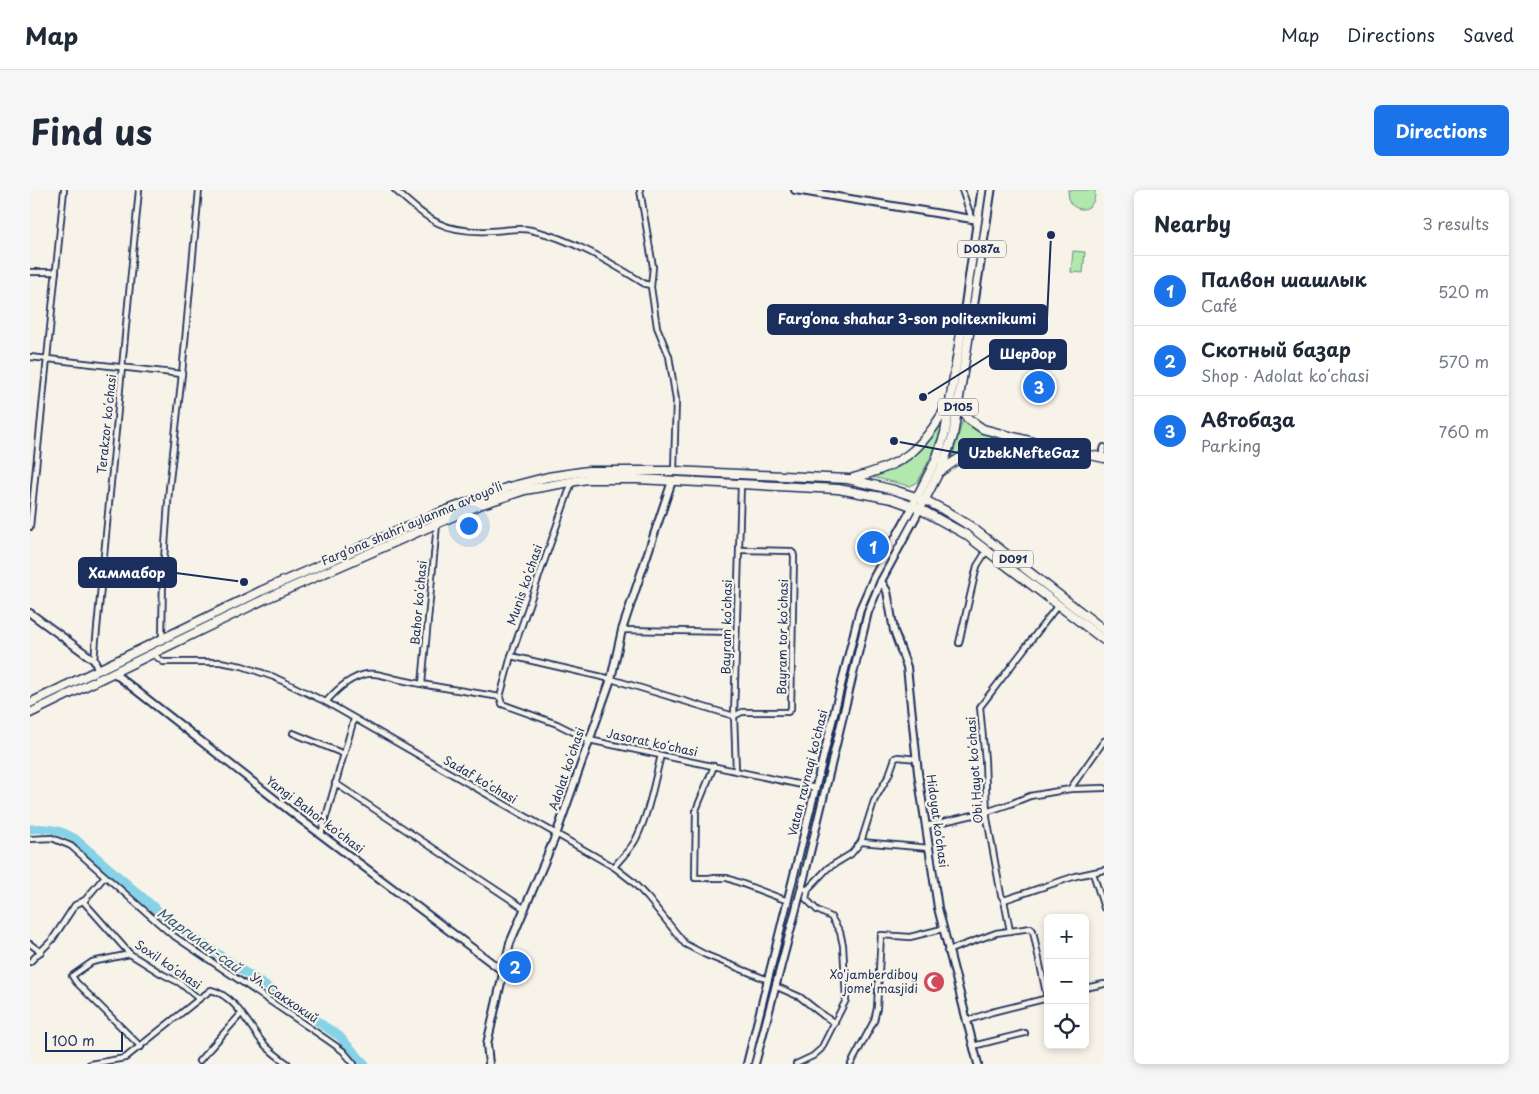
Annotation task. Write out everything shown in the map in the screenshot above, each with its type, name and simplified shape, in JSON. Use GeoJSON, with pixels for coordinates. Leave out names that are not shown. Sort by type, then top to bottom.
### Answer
{"type":"FeatureCollection","features":[{"type":"Feature","properties":{"kind":"highway","name":"D105"},"geometry":{"type":"LineString","coordinates":[[921,499],[940,472],[953,436],[955,401],[969,309]]}},
{"type":"Feature","properties":{"kind":"highway","name":"D105"},"geometry":{"type":"LineString","coordinates":[[955,401],[964,415],[978,427],[1103,458]]}},
{"type":"Feature","properties":{"kind":"highway","name":"D105"},"geometry":{"type":"LineString","coordinates":[[848,479],[878,470],[907,457],[928,437],[955,401]]}},
{"type":"Feature","properties":{"kind":"highway","name":"D105"},"geometry":{"type":"LineString","coordinates":[[921,499],[939,452],[955,401]]}},
{"type":"Feature","properties":{"kind":"highway","name":"D105"},"geometry":{"type":"LineString","coordinates":[[940,472],[963,455],[976,449],[1010,442],[1045,445]]}},
{"type":"Feature","properties":{"kind":"highway","name":"Farg‘ona shahri aylanma avtoyo‘li"},"geometry":{"type":"LineString","coordinates":[[30,703],[261,592],[437,514],[516,485],[548,477],[588,471],[674,471],[848,479],[873,484],[921,499]]}},
{"type":"Feature","properties":{"kind":"highway","name":"Farg‘ona shahri aylanma avtoyo‘li"},"geometry":{"type":"LineString","coordinates":[[30,713],[265,599],[510,494],[572,481],[603,479],[672,480],[853,490],[917,507]]}},
{"type":"Feature","properties":{"kind":"highway","name":"Vatan ravnaqi ko'chasi"},"geometry":{"type":"LineString","coordinates":[[917,507],[921,499]]}},
{"type":"Feature","properties":{"kind":"highway","name":"D091"},"geometry":{"type":"LineString","coordinates":[[921,499],[970,526],[1104,630]]}},
{"type":"Feature","properties":{"kind":"highway","name":"D091"},"geometry":{"type":"LineString","coordinates":[[917,507],[952,526],[987,550],[1104,640]]}},
{"type":"Feature","properties":{"kind":"highway"},"geometry":{"type":"LineString","coordinates":[[335,559],[339,567]]}},
{"type":"Feature","properties":{"kind":"main road","name":"D087a"},"geometry":{"type":"LineString","coordinates":[[969,309],[975,220],[982,190]]}},
{"type":"Feature","properties":{"kind":"main road","name":"D087a"},"geometry":{"type":"LineString","coordinates":[[969,309],[991,190]]}},
{"type":"Feature","properties":{"kind":"street"},"geometry":{"type":"LineString","coordinates":[[30,527],[64,190]]}},
{"type":"Feature","properties":{"kind":"street","name":"Terakzor koʻchasi"},"geometry":{"type":"LineString","coordinates":[[94,660],[139,190]]}},
{"type":"Feature","properties":{"kind":"street"},"geometry":{"type":"LineString","coordinates":[[162,640],[163,574],[167,517],[198,190]]}},
{"type":"Feature","properties":{"kind":"street"},"geometry":{"type":"LineString","coordinates":[[395,190],[428,219],[444,227],[476,232],[530,229],[569,242],[645,284],[651,285]]}},
{"type":"Feature","properties":{"kind":"street"},"geometry":{"type":"LineString","coordinates":[[640,190],[653,268],[651,285],[657,327],[669,356],[676,400],[674,471]]}},
{"type":"Feature","properties":{"kind":"street"},"geometry":{"type":"LineString","coordinates":[[795,190],[975,220]]}},
{"type":"Feature","properties":{"kind":"street"},"geometry":{"type":"LineString","coordinates":[[962,190],[975,220]]}},
{"type":"Feature","properties":{"kind":"street"},"geometry":{"type":"LineString","coordinates":[[30,272],[56,272]]}},
{"type":"Feature","properties":{"kind":"street"},"geometry":{"type":"LineString","coordinates":[[30,357],[182,374]]}},
{"type":"Feature","properties":{"kind":"street"},"geometry":{"type":"LineString","coordinates":[[1103,458],[1104,446]]}},
{"type":"Feature","properties":{"kind":"street","name":"Adolat koʻchasi"},"geometry":{"type":"LineString","coordinates":[[489,1064],[487,1044],[510,943],[556,835],[611,679],[622,630],[672,480]]}},
{"type":"Feature","properties":{"kind":"street","name":"Munis koʻchasi"},"geometry":{"type":"LineString","coordinates":[[500,697],[511,656],[572,481]]}},
{"type":"Feature","properties":{"kind":"street","name":"Bayram koʻchasi"},"geometry":{"type":"LineString","coordinates":[[736,770],[734,716],[741,484]]}},
{"type":"Feature","properties":{"kind":"street","name":"Vatan ravnaqi ko'chasi"},"geometry":{"type":"LineString","coordinates":[[756,1064],[775,986],[804,889],[868,612],[917,507]]}},
{"type":"Feature","properties":{"kind":"street","name":"Vatan ravnaqi ko'chasi"},"geometry":{"type":"LineString","coordinates":[[747,1064],[860,609],[874,577],[917,507]]}},
{"type":"Feature","properties":{"kind":"street","name":"Bahor koʻchasi"},"geometry":{"type":"LineString","coordinates":[[422,684],[437,524]]}},
{"type":"Feature","properties":{"kind":"street","name":"Bayram tor koʻchasi"},"geometry":{"type":"LineString","coordinates":[[511,656],[611,679],[734,716],[742,712],[788,712],[791,709],[794,556],[790,551],[739,550]]}},
{"type":"Feature","properties":{"kind":"street"},"geometry":{"type":"LineString","coordinates":[[959,643],[977,566],[987,550]]}},
{"type":"Feature","properties":{"kind":"street","name":"Hidoyat ko'chasi"},"geometry":{"type":"LineString","coordinates":[[881,581],[887,591],[894,631],[907,667],[917,759],[942,929],[947,951],[952,960],[978,1064]]}},
{"type":"Feature","properties":{"kind":"street","name":"Obi Hayot koʻchasi"},"geometry":{"type":"LineString","coordinates":[[1010,931],[1004,900],[1000,895],[986,812],[985,760],[980,707],[1058,605]]}},
{"type":"Feature","properties":{"kind":"street"},"geometry":{"type":"LineString","coordinates":[[30,613],[94,660],[99,670]]}},
{"type":"Feature","properties":{"kind":"street"},"geometry":{"type":"LineString","coordinates":[[622,630],[736,632]]}},
{"type":"Feature","properties":{"kind":"street","name":"Sadaf koʻchasi"},"geometry":{"type":"LineString","coordinates":[[153,654],[163,662],[220,662],[242,666],[274,677],[326,702],[614,867],[632,881],[648,898],[685,944],[706,955],[768,980]]}},
{"type":"Feature","properties":{"kind":"street","name":"Yangi Bahor ko'chasi"},"geometry":{"type":"LineString","coordinates":[[114,673],[320,834],[504,972]]}},
{"type":"Feature","properties":{"kind":"street","name":"Jasorat koʻchasi"},"geometry":{"type":"LineString","coordinates":[[326,702],[338,689],[361,676],[378,674],[422,684],[500,697],[502,704],[557,724],[589,740],[816,788]]}},
{"type":"Feature","properties":{"kind":"street"},"geometry":{"type":"LineString","coordinates":[[320,834],[354,719]]}},
{"type":"Feature","properties":{"kind":"street"},"geometry":{"type":"LineString","coordinates":[[293,733],[344,754]]}},
{"type":"Feature","properties":{"kind":"street"},"geometry":{"type":"LineString","coordinates":[[1070,789],[1104,741]]}},
{"type":"Feature","properties":{"kind":"street"},"geometry":{"type":"LineString","coordinates":[[614,867],[635,841],[641,828],[661,755]]}},
{"type":"Feature","properties":{"kind":"street"},"geometry":{"type":"LineString","coordinates":[[796,1064],[813,1056],[821,1049],[846,1000],[843,944],[840,932],[833,920],[808,903],[804,889],[828,868],[851,854],[861,842],[874,801],[889,775],[893,761],[898,757],[917,759]]}},
{"type":"Feature","properties":{"kind":"street"},"geometry":{"type":"LineString","coordinates":[[714,766],[696,810],[694,878],[727,878],[788,901]]}},
{"type":"Feature","properties":{"kind":"street"},"geometry":{"type":"LineString","coordinates":[[335,783],[526,908]]}},
{"type":"Feature","properties":{"kind":"street"},"geometry":{"type":"LineString","coordinates":[[926,826],[986,812],[1030,796],[1070,789],[1104,788]]}},
{"type":"Feature","properties":{"kind":"street","name":"Ул. Саккокий"},"geometry":{"type":"LineString","coordinates":[[30,839],[42,837],[61,841],[71,846],[171,934],[343,1051],[354,1064]]}},
{"type":"Feature","properties":{"kind":"street"},"geometry":{"type":"LineString","coordinates":[[861,842],[929,848]]}},
{"type":"Feature","properties":{"kind":"street"},"geometry":{"type":"LineString","coordinates":[[1004,900],[1076,876],[1104,870]]}},
{"type":"Feature","properties":{"kind":"street"},"geometry":{"type":"LineString","coordinates":[[1093,872],[1104,908]]}},
{"type":"Feature","properties":{"kind":"street"},"geometry":{"type":"LineString","coordinates":[[30,962],[52,940],[75,905],[83,901],[106,876]]}},
{"type":"Feature","properties":{"kind":"street","name":"Soxil koʻchasi"},"geometry":{"type":"LineString","coordinates":[[83,901],[130,954],[180,983],[199,999],[211,990],[228,998],[265,1045],[288,1064]]}},
{"type":"Feature","properties":{"kind":"street"},"geometry":{"type":"LineString","coordinates":[[947,951],[996,933],[1031,928],[1044,984]]}},
{"type":"Feature","properties":{"kind":"street"},"geometry":{"type":"LineString","coordinates":[[851,1064],[874,1021],[877,1008],[881,935],[910,937],[942,929]]}},
{"type":"Feature","properties":{"kind":"street"},"geometry":{"type":"LineString","coordinates":[[30,944],[41,952]]}},
{"type":"Feature","properties":{"kind":"street"},"geometry":{"type":"LineString","coordinates":[[130,954],[92,962],[72,976],[141,1047]]}},
{"type":"Feature","properties":{"kind":"street"},"geometry":{"type":"LineString","coordinates":[[772,966],[780,968]]}},
{"type":"Feature","properties":{"kind":"street"},"geometry":{"type":"LineString","coordinates":[[1089,987],[1104,984]]}},
{"type":"Feature","properties":{"kind":"street"},"geometry":{"type":"LineString","coordinates":[[775,986],[800,997],[835,1023]]}},
{"type":"Feature","properties":{"kind":"street"},"geometry":{"type":"LineString","coordinates":[[90,1064],[126,1058],[199,999]]}},
{"type":"Feature","properties":{"kind":"street"},"geometry":{"type":"LineString","coordinates":[[966,1021],[992,1012],[1044,999]]}},
{"type":"Feature","properties":{"kind":"street"},"geometry":{"type":"LineString","coordinates":[[199,1061],[241,1014]]}},
{"type":"Feature","properties":{"kind":"street"},"geometry":{"type":"LineString","coordinates":[[973,1046],[1024,1033]]}},
{"type":"Feature","properties":{"kind":"green space"},"geometry":{"type":"Polygon","coordinates":[[[1068,190],[1095,190],[1094,201],[1087,208],[1077,208],[1069,201],[1068,190]]]}},
{"type":"Feature","properties":{"kind":"green space"},"geometry":{"type":"Polygon","coordinates":[[[1073,251],[1085,252],[1083,273],[1071,272],[1073,251]]]}},
{"type":"Feature","properties":{"kind":"green space"},"geometry":{"type":"Polygon","coordinates":[[[963,419],[976,430],[1002,439],[969,447],[952,458],[963,419]]]}},
{"type":"Feature","properties":{"kind":"green space"},"geometry":{"type":"Polygon","coordinates":[[[941,424],[943,425],[932,454],[918,482],[910,486],[872,477],[895,469],[909,460],[927,444],[941,424]]]}},
{"type":"Feature","properties":{"kind":"waterway","name":"Маргилан-сай"},"geometry":{"type":"LineString","coordinates":[[30,829],[52,829],[74,838],[171,922],[339,1036],[365,1064]]}},
{"type":"Feature","properties":{"kind":"place","name":"Farg‘ona shahar 3-son politexnikumi"},"geometry":{"type":"Point","coordinates":[1051,235]}},
{"type":"Feature","properties":{"kind":"place","name":"Автобаза"},"geometry":{"type":"Point","coordinates":[1039,387]}},
{"type":"Feature","properties":{"kind":"place","name":"Шердор"},"geometry":{"type":"Point","coordinates":[923,397]}},
{"type":"Feature","properties":{"kind":"place","name":"UzbekNefteGaz"},"geometry":{"type":"Point","coordinates":[894,441]}},
{"type":"Feature","properties":{"kind":"place","name":"Палвон шашлык"},"geometry":{"type":"Point","coordinates":[873,547]}},
{"type":"Feature","properties":{"kind":"place","name":"Хаммабор"},"geometry":{"type":"Point","coordinates":[244,582]}},
{"type":"Feature","properties":{"kind":"place","name":"Скотный базар"},"geometry":{"type":"Point","coordinates":[515,967]}},
{"type":"Feature","properties":{"kind":"place","name":"Xo'jamberdiboy jome' masjidi"},"geometry":{"type":"Point","coordinates":[934,982]}}]}
